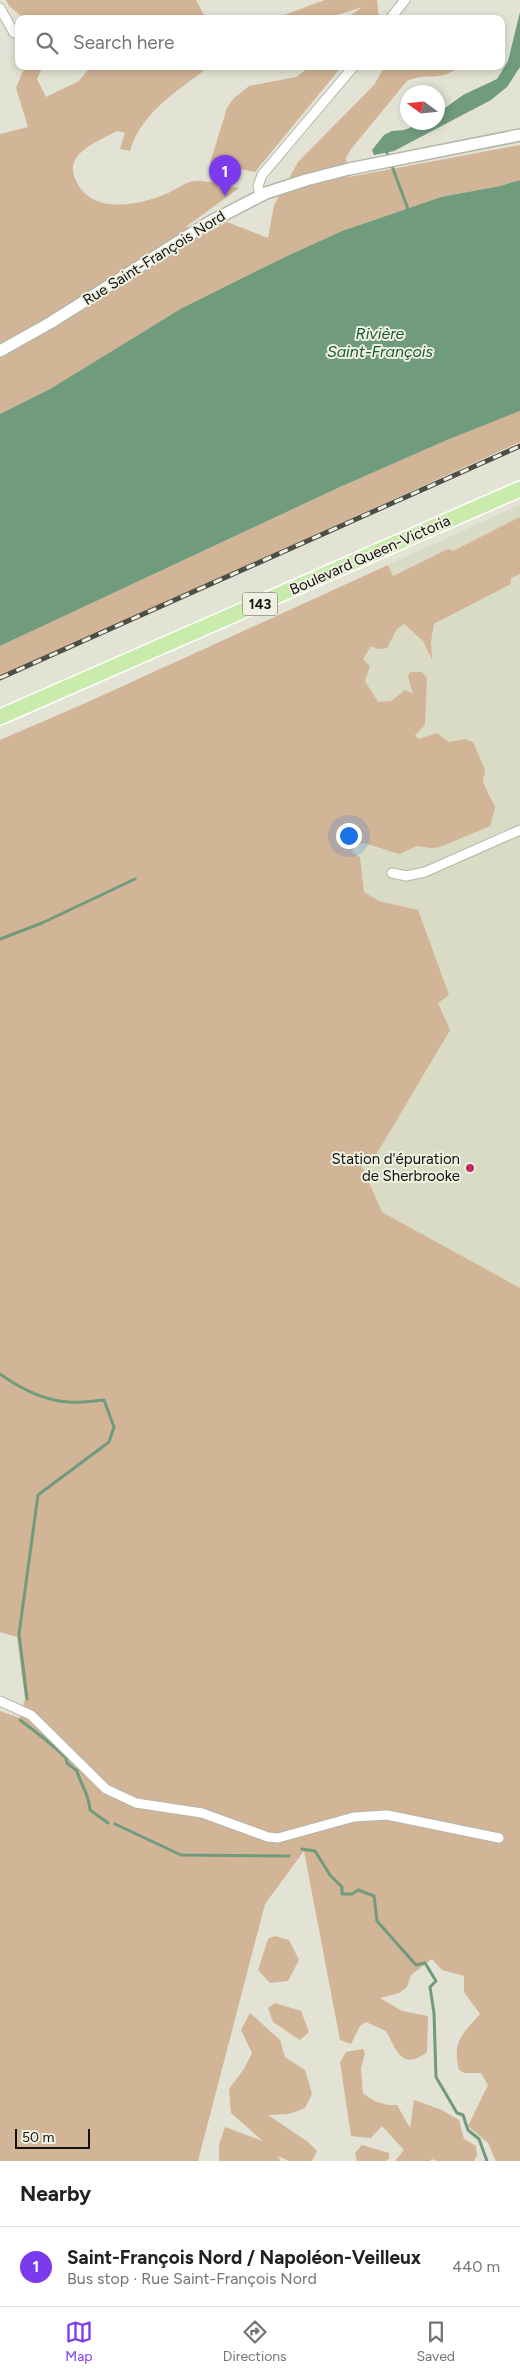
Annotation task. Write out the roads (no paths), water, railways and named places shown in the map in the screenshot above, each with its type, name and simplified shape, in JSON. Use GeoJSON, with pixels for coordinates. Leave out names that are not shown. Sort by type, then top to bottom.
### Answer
{"type":"FeatureCollection","features":[{"type":"Feature","properties":{"kind":"main road","name":"Boulevard Queen-Victoria"},"geometry":{"type":"LineString","coordinates":[[0,717],[520,489]]}},
{"type":"Feature","properties":{"kind":"street"},"geometry":{"type":"LineString","coordinates":[[393,15],[404,0]]}},
{"type":"Feature","properties":{"kind":"street"},"geometry":{"type":"LineString","coordinates":[[0,8],[14,33]]}},
{"type":"Feature","properties":{"kind":"street"},"geometry":{"type":"LineString","coordinates":[[260,195],[258,186],[262,175],[351,70]]}},
{"type":"Feature","properties":{"kind":"street","name":"Rue Saint-François Nord"},"geometry":{"type":"LineString","coordinates":[[0,350],[50,323],[210,222],[260,195],[306,180],[365,166],[520,135]]}},
{"type":"Feature","properties":{"kind":"street"},"geometry":{"type":"LineString","coordinates":[[392,873],[406,876],[425,872],[520,830]]}},
{"type":"Feature","properties":{"kind":"street"},"geometry":{"type":"LineString","coordinates":[[0,1701],[31,1715],[106,1789],[136,1803],[202,1813],[268,1837],[289,1836],[354,1817],[387,1814],[499,1838]]}},
{"type":"Feature","properties":{"kind":"water"},"geometry":{"type":"Polygon","coordinates":[[[520,12],[520,67],[507,87],[491,100],[445,124],[445,108],[463,95],[497,79],[502,70],[505,70],[508,61],[520,12]]]}},
{"type":"Feature","properties":{"kind":"water"},"geometry":{"type":"Polygon","coordinates":[[[434,130],[394,151],[374,155],[372,150],[384,135],[392,131],[434,130]]]}},
{"type":"Feature","properties":{"kind":"water","name":"Rivière Saint-François"},"geometry":{"type":"Polygon","coordinates":[[[520,180],[520,411],[447,440],[340,487],[0,646],[0,414],[50,389],[182,308],[342,231],[441,197],[500,186],[520,180]]]}},
{"type":"Feature","properties":{"kind":"waterway"},"geometry":{"type":"LineString","coordinates":[[386,150],[408,209]]}},
{"type":"Feature","properties":{"kind":"waterway"},"geometry":{"type":"LineString","coordinates":[[0,939],[42,923],[135,879]]}},
{"type":"Feature","properties":{"kind":"waterway"},"geometry":{"type":"LineString","coordinates":[[0,1374],[24,1389],[51,1399],[73,1402],[104,1400],[114,1427],[109,1442],[38,1495],[19,1634],[27,1699]]}},
{"type":"Feature","properties":{"kind":"waterway"},"geometry":{"type":"LineString","coordinates":[[20,1720],[66,1758],[67,1763],[77,1771],[88,1799],[90,1810],[108,1823]]}},
{"type":"Feature","properties":{"kind":"waterway"},"geometry":{"type":"LineString","coordinates":[[115,1824],[181,1855],[289,1856]]}},
{"type":"Feature","properties":{"kind":"waterway"},"geometry":{"type":"LineString","coordinates":[[302,1849],[315,1851],[330,1875],[342,1887],[342,1894],[352,1894],[358,1890],[374,1896],[377,1921],[416,1965],[425,1963],[436,1981],[430,1987],[434,2013],[436,2077],[457,2113],[463,2115],[468,2130],[479,2139],[487,2161]]}},
{"type":"Feature","properties":{"kind":"railway"},"geometry":{"type":"LineString","coordinates":[[0,678],[520,446]]}},
{"type":"Feature","properties":{"kind":"place","name":"Saint-François Nord / Napoléon-Veilleux"},"geometry":{"type":"Point","coordinates":[225,196]}},
{"type":"Feature","properties":{"kind":"place","name":"Station d'épuration de Sherbrooke"},"geometry":{"type":"Point","coordinates":[470,1168]}}]}
